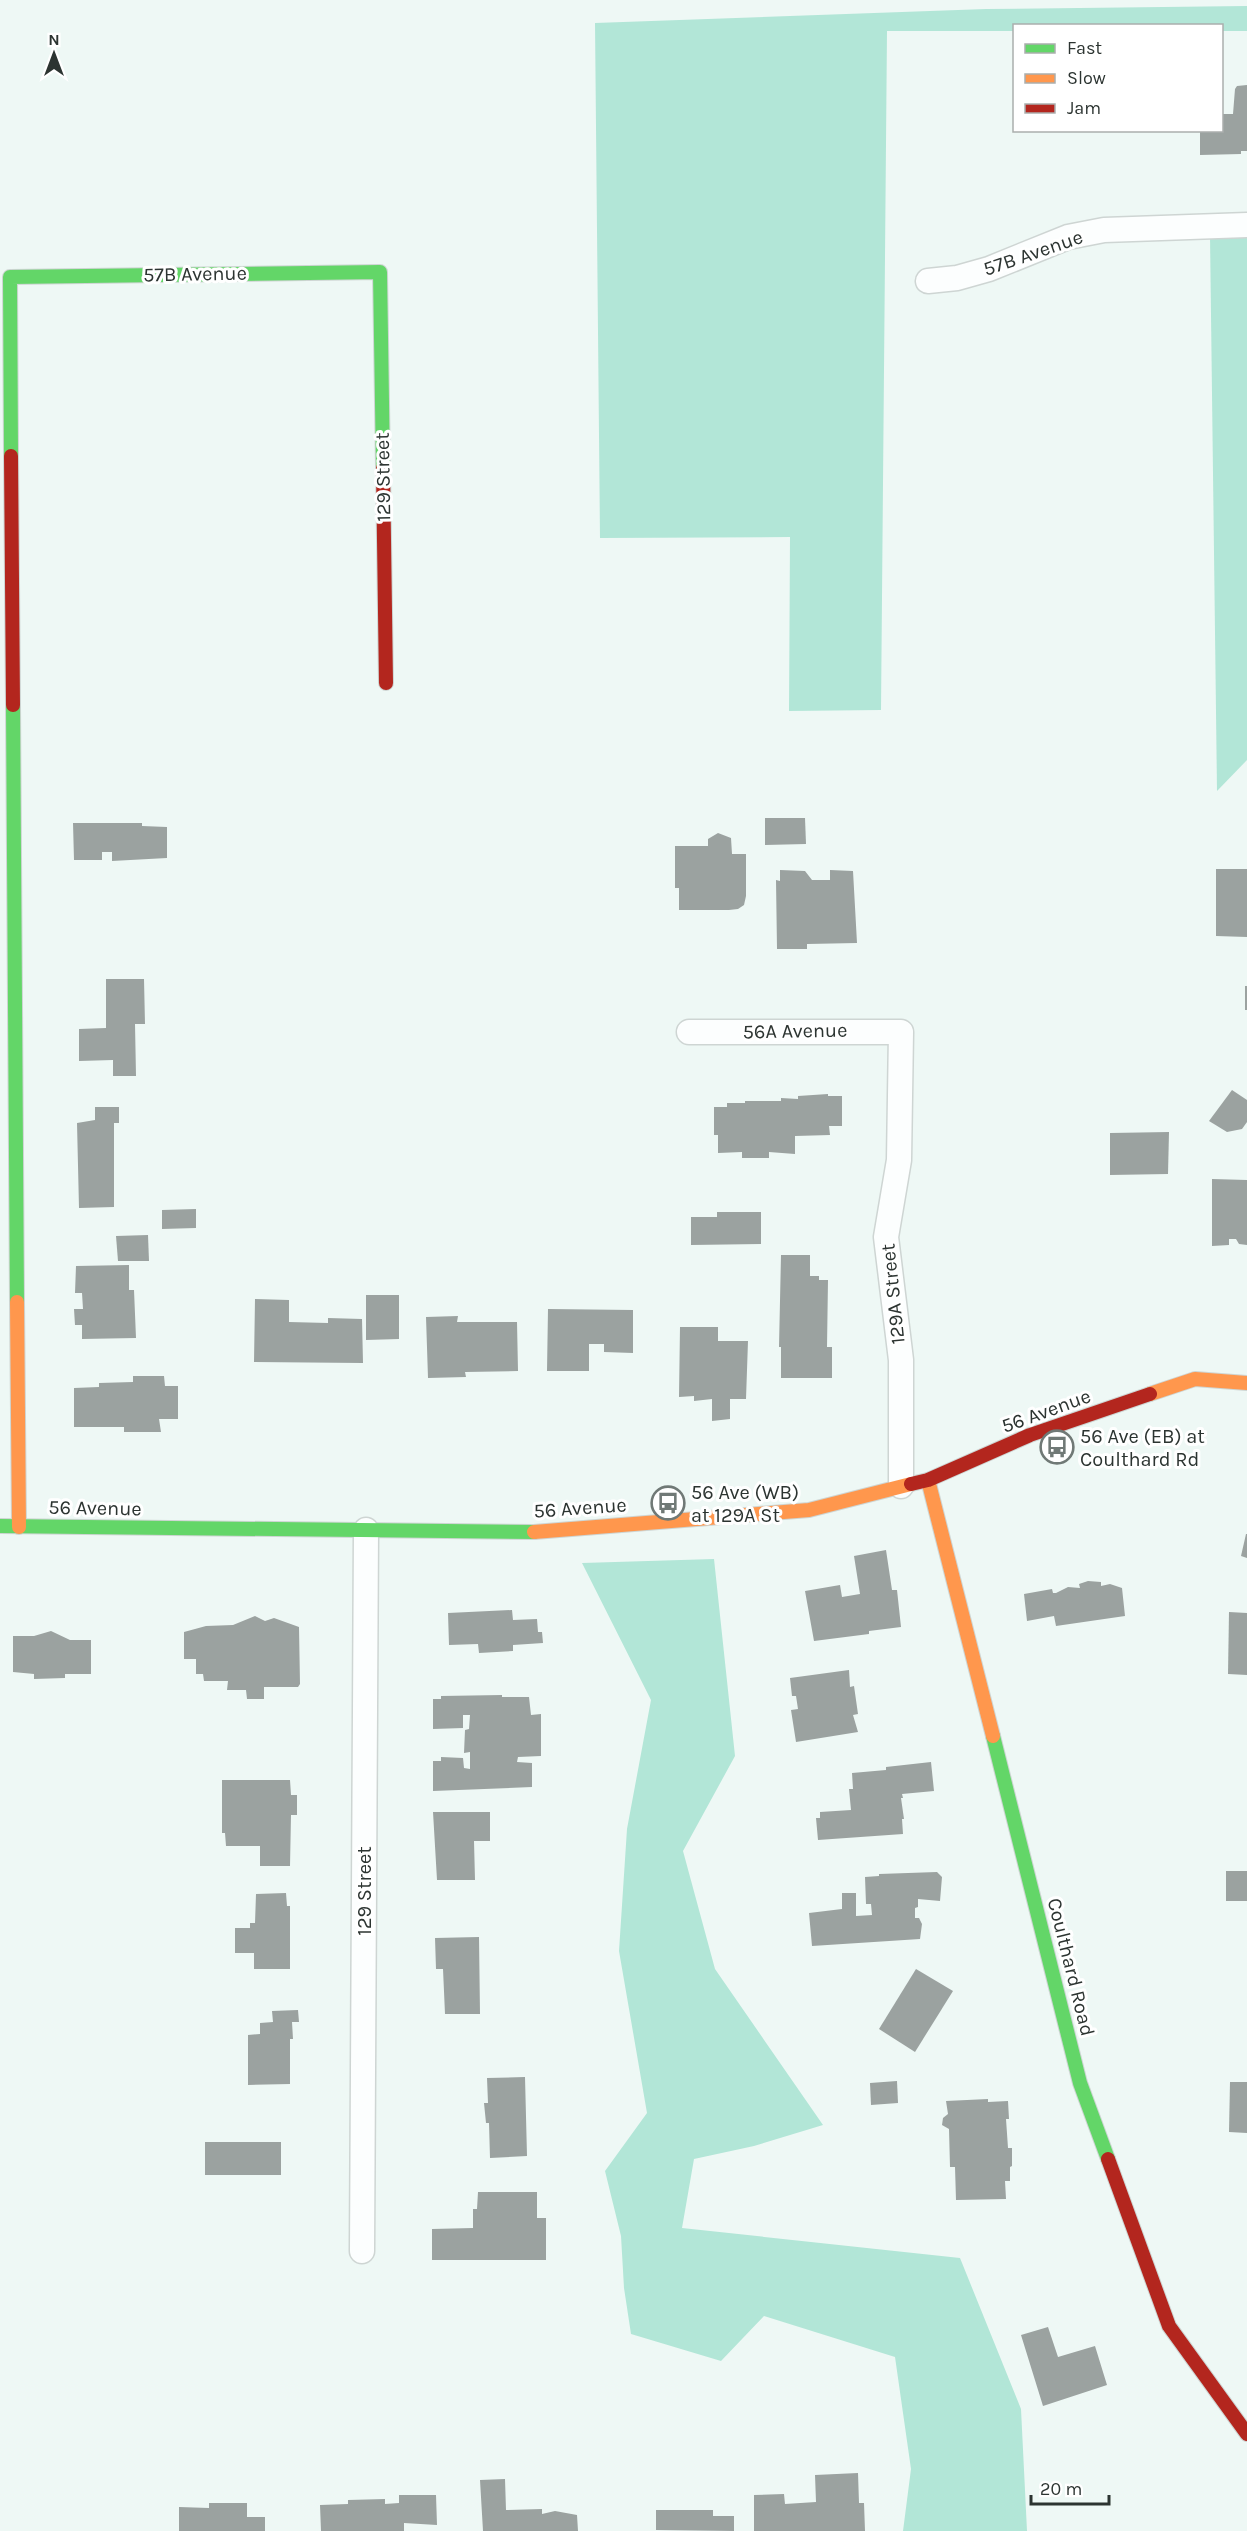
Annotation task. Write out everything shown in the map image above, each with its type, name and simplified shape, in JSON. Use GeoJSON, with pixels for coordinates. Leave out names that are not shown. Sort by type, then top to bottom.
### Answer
{"type":"FeatureCollection","features":[{"type":"Feature","properties":{"kind":"street","name":"57B Avenue"},"geometry":{"type":"LineString","coordinates":[[928,281],[957,278],[989,269],[1068,237],[1104,230],[1247,225]]}},
{"type":"Feature","properties":{"kind":"street","name":"57B Avenue"},"geometry":{"type":"LineString","coordinates":[[19,1527],[10,277],[380,272]]}},
{"type":"Feature","properties":{"kind":"street","name":"129 Street"},"geometry":{"type":"LineString","coordinates":[[380,272],[386,683]]}},
{"type":"Feature","properties":{"kind":"street","name":"56A Avenue"},"geometry":{"type":"LineString","coordinates":[[689,1032],[901,1032]]}},
{"type":"Feature","properties":{"kind":"street","name":"129A Street"},"geometry":{"type":"LineString","coordinates":[[901,1032],[899,1160],[886,1237],[901,1360],[901,1486]]}},
{"type":"Feature","properties":{"kind":"street","name":"56 Avenue"},"geometry":{"type":"LineString","coordinates":[[0,1526],[530,1532],[809,1510],[928,1480],[1030,1435],[1195,1379],[1247,1383]]}},
{"type":"Feature","properties":{"kind":"street","name":"Coulthard Road"},"geometry":{"type":"LineString","coordinates":[[928,1480],[1080,2083],[1169,2326],[1247,2434]]}},
{"type":"Feature","properties":{"kind":"street","name":"129 Street"},"geometry":{"type":"LineString","coordinates":[[362,2252],[366,1530]]}},
{"type":"Feature","properties":{"kind":"green space"},"geometry":{"type":"Polygon","coordinates":[[[1247,6],[1247,31],[1223,31],[1223,24],[1013,24],[1013,31],[887,31],[881,710],[789,711],[790,537],[600,538],[595,23],[986,9],[1247,6]]]}},
{"type":"Feature","properties":{"kind":"green space"},"geometry":{"type":"Polygon","coordinates":[[[1210,235],[1247,235],[1247,760],[1217,791],[1210,235]]]}},
{"type":"Feature","properties":{"kind":"green space"},"geometry":{"type":"Polygon","coordinates":[[[714,1559],[735,1756],[683,1851],[715,1969],[823,2125],[754,2146],[694,2159],[682,2228],[960,2258],[1021,2409],[1027,2531],[903,2531],[911,2469],[895,2357],[764,2316],[721,2361],[631,2334],[624,2288],[621,2236],[605,2171],[647,2113],[619,1951],[627,1829],[651,1700],[582,1563],[714,1559]]]}},
{"type":"Feature","properties":{"kind":"building"},"geometry":{"type":"Polygon","coordinates":[[[1247,85],[1247,151],[1241,151],[1241,154],[1200,155],[1200,132],[1223,132],[1223,114],[1233,114],[1237,86],[1247,85]]]}},
{"type":"Feature","properties":{"kind":"building"},"geometry":{"type":"Polygon","coordinates":[[[765,818],[805,818],[806,844],[765,845],[765,818]]]}},
{"type":"Feature","properties":{"kind":"building"},"geometry":{"type":"Polygon","coordinates":[[[73,823],[142,823],[142,826],[167,827],[167,858],[112,861],[112,852],[102,852],[102,860],[74,860],[73,823]]]}},
{"type":"Feature","properties":{"kind":"building"},"geometry":{"type":"Polygon","coordinates":[[[718,833],[731,838],[732,854],[746,854],[744,905],[738,909],[729,910],[679,910],[679,888],[675,888],[675,846],[708,846],[708,839],[718,833]]]}},
{"type":"Feature","properties":{"kind":"building"},"geometry":{"type":"Polygon","coordinates":[[[1216,869],[1247,869],[1247,937],[1216,936],[1216,869]]]}},
{"type":"Feature","properties":{"kind":"building"},"geometry":{"type":"Polygon","coordinates":[[[780,870],[805,871],[812,880],[830,880],[830,870],[853,871],[857,943],[807,944],[807,949],[777,949],[776,880],[780,881],[780,870]]]}},
{"type":"Feature","properties":{"kind":"building"},"geometry":{"type":"Polygon","coordinates":[[[106,979],[144,979],[145,1024],[135,1024],[136,1076],[113,1076],[113,1060],[79,1061],[79,1029],[106,1028],[106,979]]]}},
{"type":"Feature","properties":{"kind":"building"},"geometry":{"type":"Polygon","coordinates":[[[1245,986],[1247,986],[1247,1010],[1245,1010],[1245,986]]]}},
{"type":"Feature","properties":{"kind":"building"},"geometry":{"type":"Polygon","coordinates":[[[1232,1090],[1247,1100],[1247,1122],[1242,1129],[1227,1132],[1209,1121],[1232,1090]]]}},
{"type":"Feature","properties":{"kind":"building"},"geometry":{"type":"Polygon","coordinates":[[[828,1094],[828,1096],[842,1096],[842,1126],[829,1126],[830,1135],[795,1136],[795,1154],[769,1152],[769,1158],[742,1158],[742,1152],[718,1153],[718,1135],[714,1135],[714,1107],[727,1107],[727,1103],[781,1101],[781,1098],[798,1099],[798,1096],[828,1094]]]}},
{"type":"Feature","properties":{"kind":"building"},"geometry":{"type":"Polygon","coordinates":[[[95,1107],[119,1107],[119,1123],[114,1123],[114,1207],[79,1208],[77,1123],[95,1120],[95,1107]]]}},
{"type":"Feature","properties":{"kind":"building"},"geometry":{"type":"Polygon","coordinates":[[[1169,1132],[1168,1174],[1110,1175],[1110,1133],[1169,1132]]]}},
{"type":"Feature","properties":{"kind":"building"},"geometry":{"type":"Polygon","coordinates":[[[1212,1179],[1247,1180],[1247,1245],[1239,1244],[1236,1239],[1229,1239],[1229,1245],[1212,1246],[1212,1179]]]}},
{"type":"Feature","properties":{"kind":"building"},"geometry":{"type":"Polygon","coordinates":[[[196,1209],[196,1228],[162,1229],[162,1210],[196,1209]]]}},
{"type":"Feature","properties":{"kind":"building"},"geometry":{"type":"Polygon","coordinates":[[[717,1212],[761,1212],[761,1244],[691,1245],[691,1217],[717,1217],[717,1212]]]}},
{"type":"Feature","properties":{"kind":"building"},"geometry":{"type":"Polygon","coordinates":[[[148,1235],[149,1261],[118,1261],[116,1236],[148,1235]]]}},
{"type":"Feature","properties":{"kind":"building"},"geometry":{"type":"Polygon","coordinates":[[[781,1255],[810,1255],[810,1276],[819,1276],[819,1280],[828,1280],[827,1347],[832,1347],[832,1378],[781,1378],[781,1347],[779,1347],[781,1255]]]}},
{"type":"Feature","properties":{"kind":"building"},"geometry":{"type":"Polygon","coordinates":[[[129,1265],[129,1290],[134,1290],[136,1338],[82,1339],[82,1325],[75,1325],[74,1309],[83,1309],[82,1293],[75,1293],[76,1266],[129,1265]]]}},
{"type":"Feature","properties":{"kind":"building"},"geometry":{"type":"Polygon","coordinates":[[[366,1295],[399,1295],[399,1339],[366,1340],[366,1295]]]}},
{"type":"Feature","properties":{"kind":"building"},"geometry":{"type":"Polygon","coordinates":[[[255,1299],[289,1300],[289,1322],[328,1323],[328,1318],[362,1319],[363,1363],[254,1362],[255,1299]]]}},
{"type":"Feature","properties":{"kind":"building"},"geometry":{"type":"Polygon","coordinates":[[[548,1309],[633,1310],[633,1353],[604,1352],[604,1344],[589,1344],[589,1371],[547,1371],[548,1309]]]}},
{"type":"Feature","properties":{"kind":"building"},"geometry":{"type":"Polygon","coordinates":[[[458,1316],[457,1322],[517,1322],[518,1371],[465,1372],[466,1377],[428,1378],[426,1317],[458,1316]]]}},
{"type":"Feature","properties":{"kind":"building"},"geometry":{"type":"Polygon","coordinates":[[[680,1327],[718,1327],[718,1341],[748,1341],[746,1399],[730,1399],[730,1419],[712,1421],[712,1399],[694,1401],[694,1396],[679,1397],[680,1327]]]}},
{"type":"Feature","properties":{"kind":"building"},"geometry":{"type":"Polygon","coordinates":[[[133,1376],[164,1376],[165,1386],[178,1386],[178,1419],[159,1419],[161,1432],[124,1432],[124,1427],[74,1427],[74,1388],[99,1387],[99,1383],[133,1382],[133,1376]]]}},
{"type":"Feature","properties":{"kind":"building"},"geometry":{"type":"Polygon","coordinates":[[[1247,1534],[1247,1558],[1241,1556],[1247,1534]]]}},
{"type":"Feature","properties":{"kind":"building"},"geometry":{"type":"Polygon","coordinates":[[[886,1550],[892,1590],[897,1590],[901,1627],[869,1631],[869,1634],[814,1641],[805,1591],[840,1585],[842,1597],[860,1594],[854,1556],[886,1550]]]}},
{"type":"Feature","properties":{"kind":"building"},"geometry":{"type":"Polygon","coordinates":[[[1088,1581],[1101,1582],[1101,1586],[1110,1584],[1122,1588],[1125,1616],[1056,1626],[1054,1616],[1027,1621],[1024,1594],[1052,1589],[1053,1593],[1056,1593],[1068,1587],[1080,1588],[1079,1584],[1088,1581]]]}},
{"type":"Feature","properties":{"kind":"building"},"geometry":{"type":"Polygon","coordinates":[[[512,1610],[513,1620],[537,1619],[538,1632],[542,1632],[543,1643],[513,1645],[513,1651],[479,1653],[478,1644],[449,1645],[448,1613],[512,1610]]]}},
{"type":"Feature","properties":{"kind":"building"},"geometry":{"type":"Polygon","coordinates":[[[1229,1612],[1247,1613],[1247,1675],[1228,1674],[1229,1612]]]}},
{"type":"Feature","properties":{"kind":"building"},"geometry":{"type":"Polygon","coordinates":[[[255,1616],[265,1621],[274,1618],[299,1627],[300,1684],[298,1687],[264,1687],[264,1699],[247,1699],[246,1690],[227,1690],[228,1681],[204,1681],[203,1674],[196,1674],[196,1659],[184,1659],[184,1632],[206,1626],[233,1625],[255,1616]]]}},
{"type":"Feature","properties":{"kind":"building"},"geometry":{"type":"Polygon","coordinates":[[[51,1631],[70,1640],[91,1640],[91,1674],[65,1674],[65,1678],[34,1679],[34,1674],[13,1672],[13,1636],[34,1636],[51,1631]]]}},
{"type":"Feature","properties":{"kind":"building"},"geometry":{"type":"Polygon","coordinates":[[[849,1670],[850,1687],[854,1686],[858,1714],[853,1715],[858,1732],[796,1742],[791,1710],[798,1709],[796,1696],[792,1696],[790,1678],[849,1670]]]}},
{"type":"Feature","properties":{"kind":"building"},"geometry":{"type":"Polygon","coordinates":[[[502,1695],[502,1697],[529,1697],[531,1715],[541,1714],[541,1756],[518,1757],[517,1762],[532,1763],[532,1787],[433,1791],[433,1761],[441,1761],[441,1757],[463,1758],[464,1768],[470,1769],[470,1752],[464,1753],[465,1730],[469,1729],[470,1715],[463,1715],[463,1728],[433,1729],[433,1699],[441,1699],[441,1696],[502,1695]]]}},
{"type":"Feature","properties":{"kind":"building"},"geometry":{"type":"Polygon","coordinates":[[[931,1762],[934,1791],[902,1794],[903,1834],[818,1840],[816,1818],[820,1818],[820,1812],[851,1810],[849,1789],[853,1789],[852,1773],[931,1762]]]}},
{"type":"Feature","properties":{"kind":"building"},"geometry":{"type":"Polygon","coordinates":[[[222,1780],[290,1780],[291,1795],[297,1795],[297,1815],[291,1815],[290,1866],[260,1866],[260,1846],[226,1846],[225,1833],[222,1833],[222,1780]]]}},
{"type":"Feature","properties":{"kind":"building"},"geometry":{"type":"Polygon","coordinates":[[[433,1812],[490,1812],[490,1841],[474,1841],[475,1880],[437,1880],[433,1812]]]}},
{"type":"Feature","properties":{"kind":"building"},"geometry":{"type":"Polygon","coordinates":[[[1226,1871],[1247,1871],[1247,1901],[1226,1901],[1226,1871]]]}},
{"type":"Feature","properties":{"kind":"building"},"geometry":{"type":"Polygon","coordinates":[[[937,1872],[942,1877],[940,1901],[918,1899],[918,1907],[915,1908],[915,1918],[919,1918],[922,1924],[920,1939],[812,1946],[809,1913],[842,1909],[842,1893],[856,1893],[856,1916],[872,1915],[871,1904],[866,1904],[865,1877],[879,1876],[879,1874],[937,1872]]]}},
{"type":"Feature","properties":{"kind":"building"},"geometry":{"type":"Polygon","coordinates":[[[286,1893],[287,1906],[290,1906],[290,1969],[254,1969],[254,1953],[235,1953],[235,1928],[250,1928],[250,1923],[255,1923],[256,1894],[286,1893]]]}},
{"type":"Feature","properties":{"kind":"building"},"geometry":{"type":"Polygon","coordinates":[[[479,1937],[480,2014],[445,2014],[443,1969],[436,1969],[435,1938],[479,1937]]]}},
{"type":"Feature","properties":{"kind":"building"},"geometry":{"type":"Polygon","coordinates":[[[916,1969],[953,1991],[915,2052],[879,2029],[916,1969]]]}},
{"type":"Feature","properties":{"kind":"building"},"geometry":{"type":"Polygon","coordinates":[[[298,2010],[299,2022],[292,2022],[293,2039],[290,2039],[290,2084],[248,2085],[248,2035],[260,2034],[260,2023],[273,2022],[272,2011],[298,2010]]]}},
{"type":"Feature","properties":{"kind":"building"},"geometry":{"type":"Polygon","coordinates":[[[525,2077],[527,2156],[490,2158],[489,2123],[486,2123],[484,2103],[488,2103],[487,2078],[525,2077]]]}},
{"type":"Feature","properties":{"kind":"building"},"geometry":{"type":"Polygon","coordinates":[[[897,2081],[898,2103],[871,2105],[870,2083],[897,2081]]]}},
{"type":"Feature","properties":{"kind":"building"},"geometry":{"type":"Polygon","coordinates":[[[1230,2082],[1247,2082],[1247,2133],[1229,2132],[1230,2082]]]}},
{"type":"Feature","properties":{"kind":"building"},"geometry":{"type":"Polygon","coordinates":[[[988,2099],[988,2102],[1008,2101],[1009,2119],[1006,2119],[1008,2148],[1012,2148],[1012,2166],[1010,2167],[1010,2181],[1005,2181],[1006,2199],[956,2200],[955,2167],[950,2167],[949,2129],[942,2125],[943,2118],[948,2114],[946,2101],[988,2099]]]}},
{"type":"Feature","properties":{"kind":"building"},"geometry":{"type":"Polygon","coordinates":[[[205,2142],[281,2142],[281,2175],[205,2175],[205,2142]]]}},
{"type":"Feature","properties":{"kind":"building"},"geometry":{"type":"Polygon","coordinates":[[[478,2192],[537,2192],[537,2218],[546,2218],[546,2260],[432,2260],[432,2229],[473,2228],[473,2209],[477,2209],[478,2192]]]}},
{"type":"Feature","properties":{"kind":"building"},"geometry":{"type":"Polygon","coordinates":[[[1048,2327],[1058,2357],[1095,2346],[1107,2385],[1043,2406],[1021,2335],[1048,2327]]]}},
{"type":"Feature","properties":{"kind":"building"},"geometry":{"type":"Polygon","coordinates":[[[858,2473],[859,2503],[864,2503],[865,2531],[754,2531],[754,2495],[784,2494],[785,2504],[816,2502],[815,2475],[858,2473]]]}},
{"type":"Feature","properties":{"kind":"building"},"geometry":{"type":"Polygon","coordinates":[[[505,2479],[506,2510],[542,2509],[542,2514],[555,2511],[577,2515],[578,2531],[483,2531],[480,2480],[505,2479]]]}},
{"type":"Feature","properties":{"kind":"building"},"geometry":{"type":"Polygon","coordinates":[[[399,2495],[436,2495],[437,2525],[404,2523],[404,2531],[321,2531],[320,2505],[348,2504],[348,2500],[385,2499],[385,2504],[399,2503],[399,2495]]]}},
{"type":"Feature","properties":{"kind":"building"},"geometry":{"type":"Polygon","coordinates":[[[209,2503],[247,2503],[247,2517],[265,2517],[265,2531],[179,2531],[179,2507],[209,2508],[209,2503]]]}},
{"type":"Feature","properties":{"kind":"building"},"geometry":{"type":"Polygon","coordinates":[[[656,2510],[713,2510],[713,2516],[734,2516],[734,2531],[656,2530],[656,2510]]]}},
{"type":"Feature","properties":{"kind":"traffic: fast"},"geometry":{"type":"LineString","coordinates":[[11,456],[10,277],[380,272],[383,468]]}},
{"type":"Feature","properties":{"kind":"traffic: fast"},"geometry":{"type":"LineString","coordinates":[[13,705],[17,1302]]}},
{"type":"Feature","properties":{"kind":"traffic: fast"},"geometry":{"type":"LineString","coordinates":[[0,1526],[534,1532]]}},
{"type":"Feature","properties":{"kind":"traffic: fast"},"geometry":{"type":"LineString","coordinates":[[993,1736],[1080,2083],[1108,2159]]}},
{"type":"Feature","properties":{"kind":"traffic: slow"},"geometry":{"type":"LineString","coordinates":[[17,1302],[19,1527]]}},
{"type":"Feature","properties":{"kind":"traffic: slow"},"geometry":{"type":"LineString","coordinates":[[1150,1394],[1195,1379],[1247,1383]]}},
{"type":"Feature","properties":{"kind":"traffic: slow"},"geometry":{"type":"LineString","coordinates":[[928,1480],[993,1736]]}},
{"type":"Feature","properties":{"kind":"traffic: slow"},"geometry":{"type":"LineString","coordinates":[[534,1532],[809,1510],[911,1484]]}},
{"type":"Feature","properties":{"kind":"traffic: jam"},"geometry":{"type":"LineString","coordinates":[[11,456],[13,705]]}},
{"type":"Feature","properties":{"kind":"traffic: jam"},"geometry":{"type":"LineString","coordinates":[[383,468],[386,683]]}},
{"type":"Feature","properties":{"kind":"traffic: jam"},"geometry":{"type":"LineString","coordinates":[[911,1484],[928,1480],[1030,1435],[1150,1394]]}},
{"type":"Feature","properties":{"kind":"traffic: jam"},"geometry":{"type":"LineString","coordinates":[[1108,2159],[1169,2326],[1247,2434]]}},
{"type":"Feature","properties":{"kind":"place","name":"56 Ave (EB) at Coulthard Rd"},"geometry":{"type":"Point","coordinates":[1057,1447]}},
{"type":"Feature","properties":{"kind":"place","name":"56 Ave (WB) at 129A St"},"geometry":{"type":"Point","coordinates":[668,1503]}}]}
